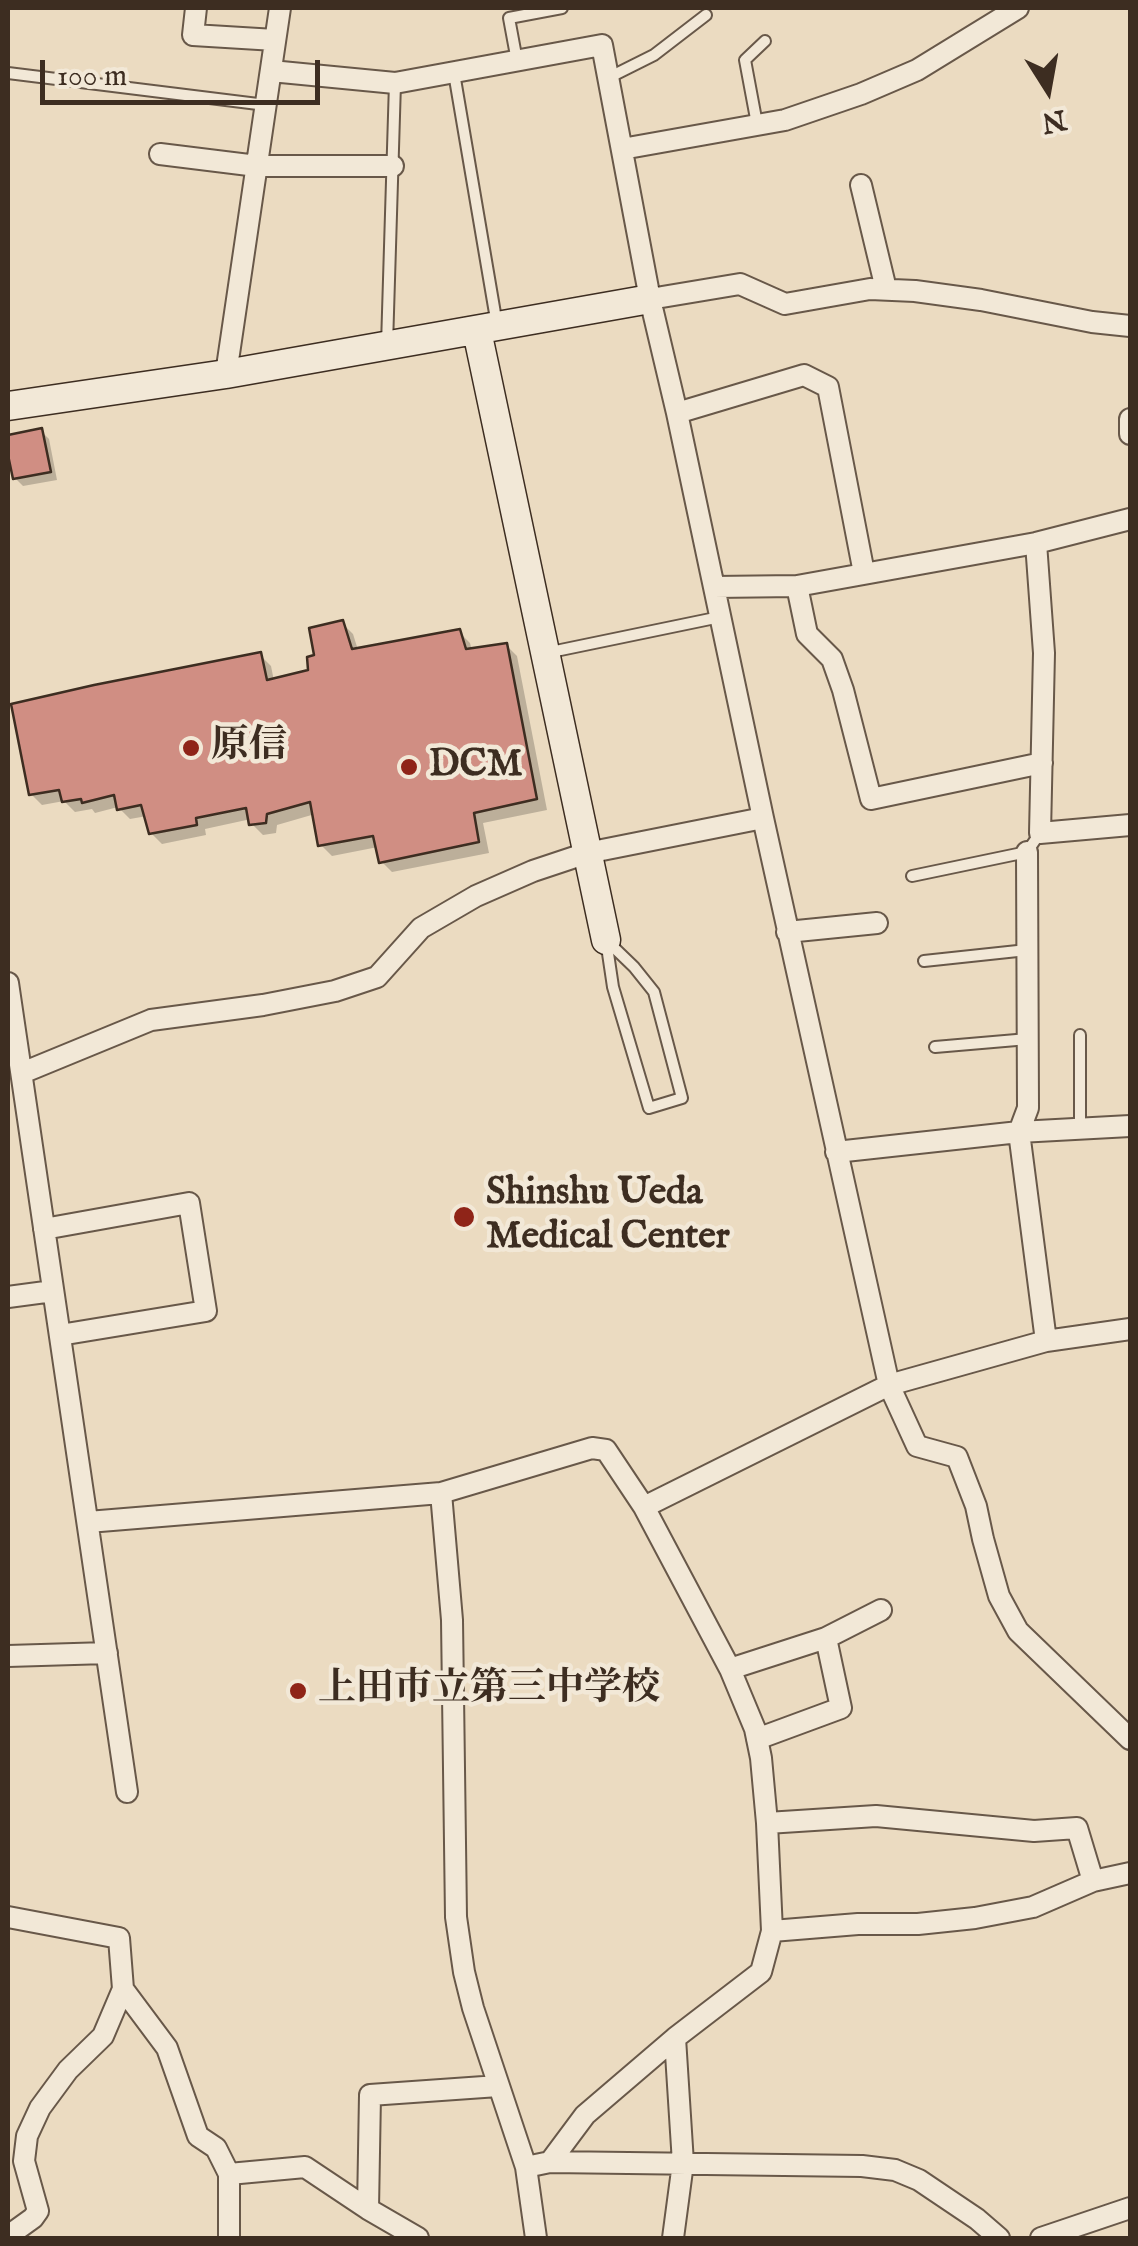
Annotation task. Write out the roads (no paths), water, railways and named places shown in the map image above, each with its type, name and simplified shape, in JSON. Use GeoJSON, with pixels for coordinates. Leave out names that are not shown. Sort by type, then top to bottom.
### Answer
{"type":"FeatureCollection","features":[{"type":"Feature","properties":{"kind":"street"},"geometry":{"type":"LineString","coordinates":[[196,8],[192,36],[276,40]]}},
{"type":"Feature","properties":{"kind":"street"},"geometry":{"type":"LineString","coordinates":[[226,374],[280,8]]}},
{"type":"Feature","properties":{"kind":"street"},"geometry":{"type":"LineString","coordinates":[[622,149],[785,120],[815,110],[917,70],[1018,8]]}},
{"type":"Feature","properties":{"kind":"street"},"geometry":{"type":"LineString","coordinates":[[271,72],[396,84],[602,45],[650,299],[889,1385],[917,1446],[957,1458],[976,1506],[999,1596],[1018,1631],[1130,1739]]}},
{"type":"Feature","properties":{"kind":"street"},"geometry":{"type":"LineString","coordinates":[[160,154],[257,166],[393,166]]}},
{"type":"Feature","properties":{"kind":"street"},"geometry":{"type":"LineString","coordinates":[[861,186],[886,290]]}},
{"type":"Feature","properties":{"kind":"street"},"geometry":{"type":"LineString","coordinates":[[8,406],[226,374],[740,284],[784,304],[870,289],[915,291],[1130,326]]}},
{"type":"Feature","properties":{"kind":"street"},"geometry":{"type":"LineString","coordinates":[[487,328],[545,653],[606,940]]}},
{"type":"Feature","properties":{"kind":"street"},"geometry":{"type":"LineString","coordinates":[[677,413],[804,375],[828,387],[864,573]]}},
{"type":"Feature","properties":{"kind":"street"},"geometry":{"type":"LineString","coordinates":[[1130,419],[1130,432]]}},
{"type":"Feature","properties":{"kind":"street"},"geometry":{"type":"LineString","coordinates":[[714,588],[797,586],[1036,543],[1130,519]]}},
{"type":"Feature","properties":{"kind":"street"},"geometry":{"type":"LineString","coordinates":[[1036,543],[1044,653],[1040,833],[1130,825]]}},
{"type":"Feature","properties":{"kind":"street"},"geometry":{"type":"LineString","coordinates":[[797,586],[807,634],[832,659],[843,690],[870,799],[1042,764]]}},
{"type":"Feature","properties":{"kind":"street"},"geometry":{"type":"LineString","coordinates":[[22,1073],[151,1020],[317,995],[377,978],[421,928],[533,871],[587,853],[762,818]]}},
{"type":"Feature","properties":{"kind":"street"},"geometry":{"type":"LineString","coordinates":[[1026,852],[1028,1108],[1020,1132],[1046,1342]]}},
{"type":"Feature","properties":{"kind":"street"},"geometry":{"type":"LineString","coordinates":[[788,932],[878,923]]}},
{"type":"Feature","properties":{"kind":"street"},"geometry":{"type":"LineString","coordinates":[[8,982],[128,1792]]}},
{"type":"Feature","properties":{"kind":"street"},"geometry":{"type":"LineString","coordinates":[[836,1152],[1020,1132],[1130,1126]]}},
{"type":"Feature","properties":{"kind":"street"},"geometry":{"type":"LineString","coordinates":[[44,1229],[189,1203],[206,1311],[60,1334]]}},
{"type":"Feature","properties":{"kind":"street"},"geometry":{"type":"LineString","coordinates":[[8,1298],[54,1291]]}},
{"type":"Feature","properties":{"kind":"street"},"geometry":{"type":"LineString","coordinates":[[644,1507],[889,1385],[1046,1342],[1128,1335]]}},
{"type":"Feature","properties":{"kind":"street"},"geometry":{"type":"LineString","coordinates":[[88,1522],[441,1493],[592,1448],[606,1450],[644,1507],[730,1668],[757,1738],[767,1823],[772,1932],[761,1972],[675,2038],[585,2115],[550,2162]]}},
{"type":"Feature","properties":{"kind":"street"},"geometry":{"type":"LineString","coordinates":[[441,1493],[452,1620],[456,1917],[464,1972],[526,2167],[536,2238]]}},
{"type":"Feature","properties":{"kind":"street"},"geometry":{"type":"LineString","coordinates":[[730,1668],[826,1638],[881,1610]]}},
{"type":"Feature","properties":{"kind":"street"},"geometry":{"type":"LineString","coordinates":[[757,1738],[840,1708],[826,1638]]}},
{"type":"Feature","properties":{"kind":"street"},"geometry":{"type":"LineString","coordinates":[[8,1656],[107,1652]]}},
{"type":"Feature","properties":{"kind":"street"},"geometry":{"type":"LineString","coordinates":[[767,1823],[876,1816],[1034,1831],[1077,1828],[1094,1881]]}},
{"type":"Feature","properties":{"kind":"street"},"geometry":{"type":"LineString","coordinates":[[772,1932],[974,1918],[1033,1907],[1094,1881],[1130,1873]]}},
{"type":"Feature","properties":{"kind":"street"},"geometry":{"type":"LineString","coordinates":[[8,1917],[119,1938],[123,1989],[103,2036],[68,2070],[40,2108],[27,2136],[24,2161],[38,2211],[8,2236]]}},
{"type":"Feature","properties":{"kind":"street"},"geometry":{"type":"LineString","coordinates":[[123,1989],[167,2048],[198,2136],[216,2148],[229,2174],[229,2238]]}},
{"type":"Feature","properties":{"kind":"street"},"geometry":{"type":"LineString","coordinates":[[674,2238],[683,2163],[675,2038]]}},
{"type":"Feature","properties":{"kind":"street"},"geometry":{"type":"LineString","coordinates":[[368,2209],[370,2095],[498,2086]]}},
{"type":"Feature","properties":{"kind":"street"},"geometry":{"type":"LineString","coordinates":[[526,2167],[550,2162],[683,2163],[894,2170],[919,2180],[998,2238]]}},
{"type":"Feature","properties":{"kind":"street"},"geometry":{"type":"LineString","coordinates":[[229,2174],[306,2167],[418,2238]]}},
{"type":"Feature","properties":{"kind":"street"},"geometry":{"type":"LineString","coordinates":[[1042,2238],[1130,2208]]}},
{"type":"Feature","properties":{"kind":"lane"},"geometry":{"type":"LineString","coordinates":[[517,61],[509,18],[562,8]]}},
{"type":"Feature","properties":{"kind":"lane"},"geometry":{"type":"LineString","coordinates":[[608,78],[654,55],[706,15]]}},
{"type":"Feature","properties":{"kind":"lane"},"geometry":{"type":"LineString","coordinates":[[757,125],[745,60],[765,41]]}},
{"type":"Feature","properties":{"kind":"lane"},"geometry":{"type":"LineString","coordinates":[[454,72],[487,328]]}},
{"type":"Feature","properties":{"kind":"lane"},"geometry":{"type":"LineString","coordinates":[[8,73],[266,106]]}},
{"type":"Feature","properties":{"kind":"lane"},"geometry":{"type":"LineString","coordinates":[[388,346],[396,84]]}},
{"type":"Feature","properties":{"kind":"lane"},"geometry":{"type":"LineString","coordinates":[[545,653],[721,617]]}},
{"type":"Feature","properties":{"kind":"lane"},"geometry":{"type":"LineString","coordinates":[[912,876],[1026,852],[1040,833]]}},
{"type":"Feature","properties":{"kind":"lane"},"geometry":{"type":"LineString","coordinates":[[606,940],[654,992],[682,1098],[650,1108],[613,987],[606,940]]}},
{"type":"Feature","properties":{"kind":"lane"},"geometry":{"type":"LineString","coordinates":[[924,961],[1027,950]]}},
{"type":"Feature","properties":{"kind":"lane"},"geometry":{"type":"LineString","coordinates":[[1080,1035],[1080,1130]]}},
{"type":"Feature","properties":{"kind":"lane"},"geometry":{"type":"LineString","coordinates":[[935,1046],[1028,1039]]}},
{"type":"Feature","properties":{"kind":"place","name":"原信"},"geometry":{"type":"Point","coordinates":[191,748]}},
{"type":"Feature","properties":{"kind":"place","name":"DCM"},"geometry":{"type":"Point","coordinates":[409,767]}},
{"type":"Feature","properties":{"kind":"place","name":"Shinshu Ueda Medical Center"},"geometry":{"type":"Point","coordinates":[464,1217]}},
{"type":"Feature","properties":{"kind":"place","name":"上田市立第三中学校"},"geometry":{"type":"Point","coordinates":[298,1691]}}]}
